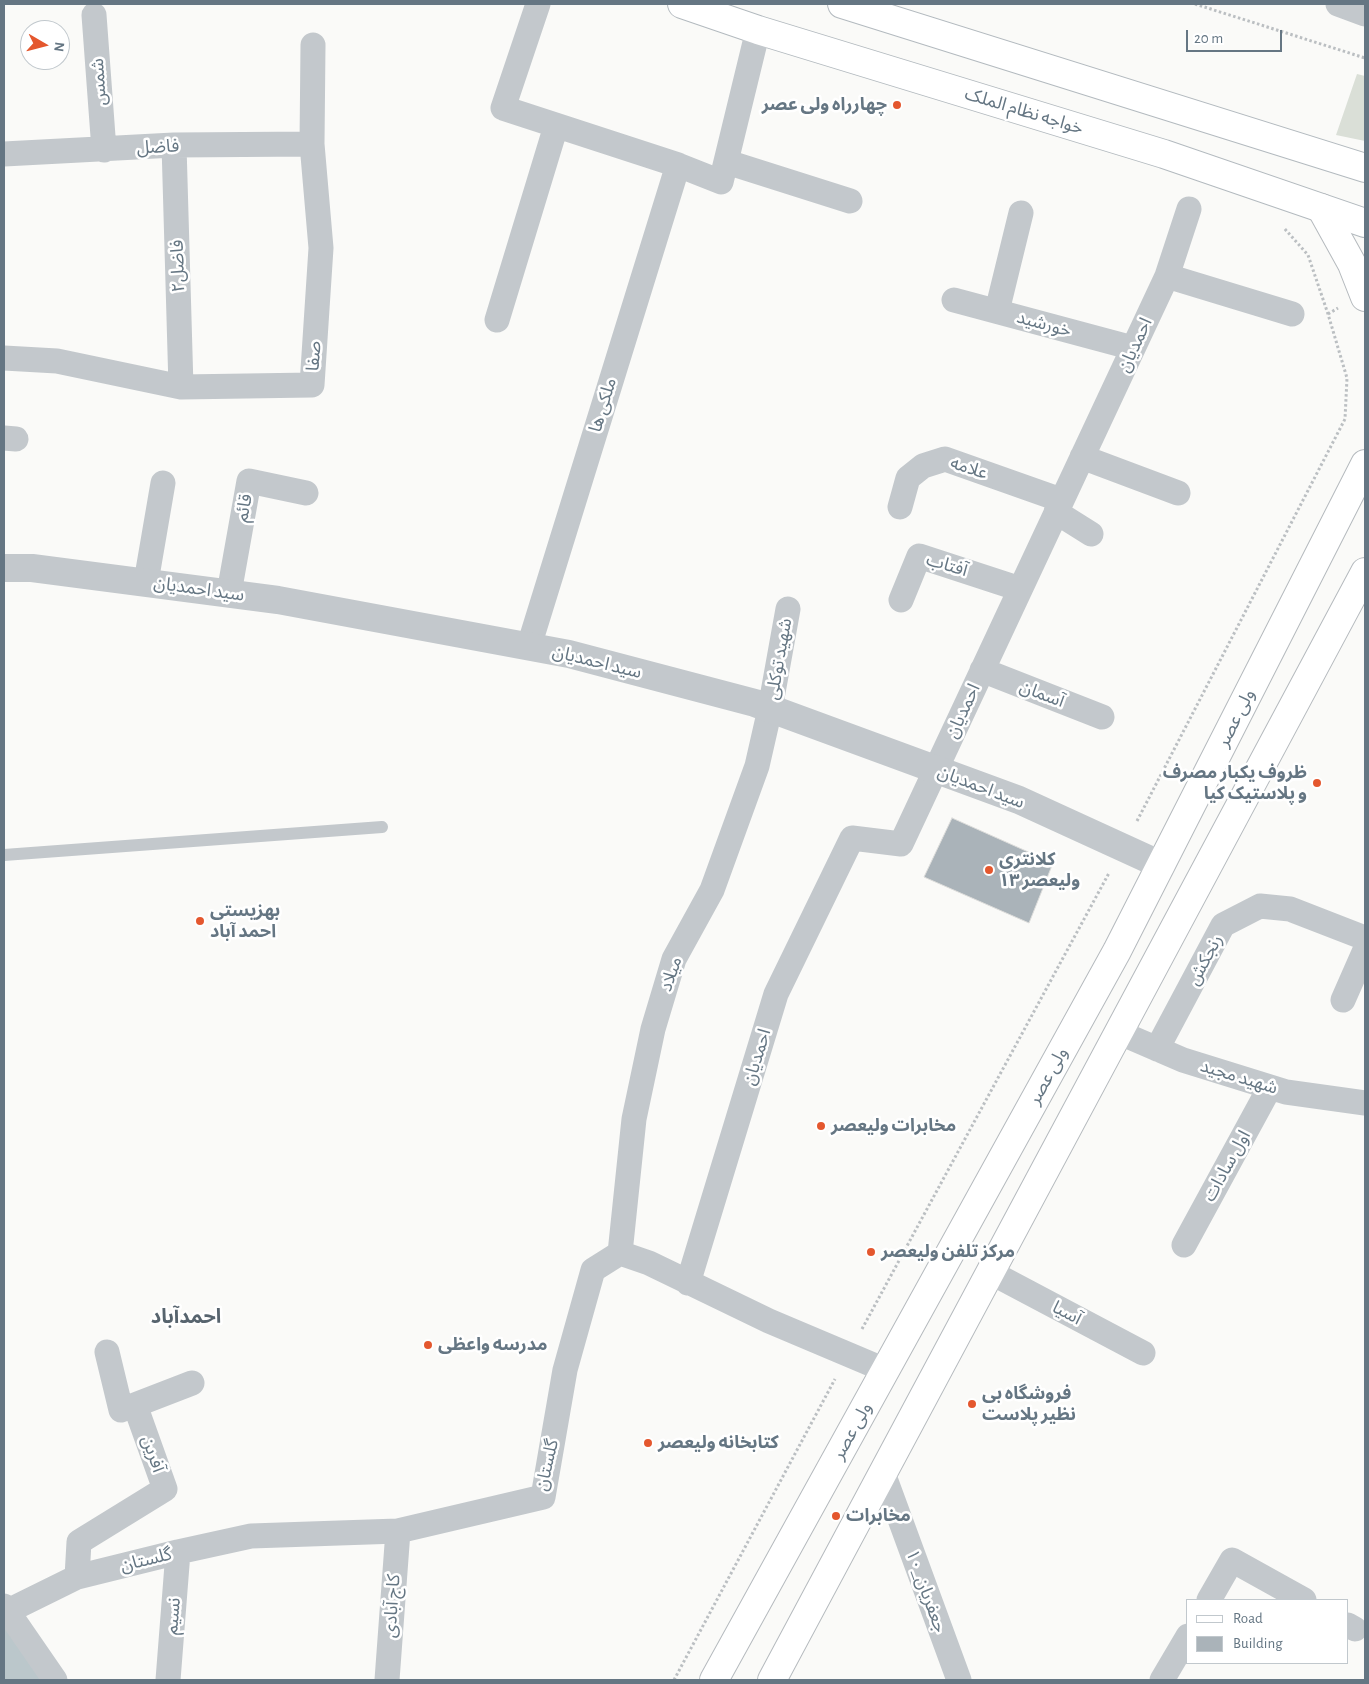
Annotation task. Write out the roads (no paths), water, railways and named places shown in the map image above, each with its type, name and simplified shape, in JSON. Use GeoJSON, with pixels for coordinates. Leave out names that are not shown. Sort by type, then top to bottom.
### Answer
{"type":"FeatureCollection","features":[{"type":"Feature","properties":{"kind":"main road","name":"خواجه نظام الملک"},"geometry":{"type":"LineString","coordinates":[[682,4],[758,30],[1164,154],[1365,223]]}},
{"type":"Feature","properties":{"kind":"main road"},"geometry":{"type":"LineString","coordinates":[[847,5],[1365,168]]}},
{"type":"Feature","properties":{"kind":"main road"},"geometry":{"type":"LineString","coordinates":[[1321,208],[1352,264],[1365,297]]}},
{"type":"Feature","properties":{"kind":"main road","name":"ولی عصر"},"geometry":{"type":"LineString","coordinates":[[714,1680],[1117,951],[1365,464]]}},
{"type":"Feature","properties":{"kind":"main road"},"geometry":{"type":"LineString","coordinates":[[772,1680],[1365,572]]}},
{"type":"Feature","properties":{"kind":"street"},"geometry":{"type":"LineString","coordinates":[[538,4],[504,108],[678,165],[721,182],[758,30]]}},
{"type":"Feature","properties":{"kind":"street","name":"شمس"},"geometry":{"type":"LineString","coordinates":[[94,15],[104,150]]}},
{"type":"Feature","properties":{"kind":"street","name":"صفا"},"geometry":{"type":"LineString","coordinates":[[4,358],[58,361],[181,387],[312,385],[321,248],[312,144],[314,45]]}},
{"type":"Feature","properties":{"kind":"street"},"geometry":{"type":"LineString","coordinates":[[497,320],[556,126]]}},
{"type":"Feature","properties":{"kind":"street","name":"فاضل"},"geometry":{"type":"LineString","coordinates":[[4,154],[174,145],[312,144]]}},
{"type":"Feature","properties":{"kind":"street","name":"فاضل۲"},"geometry":{"type":"LineString","coordinates":[[174,145],[181,387]]}},
{"type":"Feature","properties":{"kind":"street"},"geometry":{"type":"LineString","coordinates":[[727,162],[850,201]]}},
{"type":"Feature","properties":{"kind":"street","name":"ملکی ها"},"geometry":{"type":"LineString","coordinates":[[529,646],[678,165]]}},
{"type":"Feature","properties":{"kind":"street","name":"احمدیان"},"geometry":{"type":"LineString","coordinates":[[688,1283],[780,985],[852,838],[900,844],[1167,276],[1189,209]]}},
{"type":"Feature","properties":{"kind":"street"},"geometry":{"type":"LineString","coordinates":[[997,311],[1021,213]]}},
{"type":"Feature","properties":{"kind":"street"},"geometry":{"type":"LineString","coordinates":[[1167,276],[1292,314]]}},
{"type":"Feature","properties":{"kind":"street","name":"خورشید"},"geometry":{"type":"LineString","coordinates":[[954,300],[1133,348]]}},
{"type":"Feature","properties":{"kind":"street"},"geometry":{"type":"LineString","coordinates":[[1082,457],[1178,493]]}},
{"type":"Feature","properties":{"kind":"street","name":"علامه"},"geometry":{"type":"LineString","coordinates":[[900,507],[908,478],[923,466],[944,459],[1059,506],[1091,534]]}},
{"type":"Feature","properties":{"kind":"street","name":"قائم"},"geometry":{"type":"LineString","coordinates":[[229,593],[249,481],[306,493]]}},
{"type":"Feature","properties":{"kind":"street"},"geometry":{"type":"LineString","coordinates":[[146,582],[163,483]]}},
{"type":"Feature","properties":{"kind":"street","name":"آفتاب"},"geometry":{"type":"LineString","coordinates":[[901,600],[919,556],[1020,589]]}},
{"type":"Feature","properties":{"kind":"street","name":"سید احمدیان"},"geometry":{"type":"LineString","coordinates":[[4,568],[32,568],[229,593],[529,646],[588,659],[755,703],[1019,800],[1161,865]]}},
{"type":"Feature","properties":{"kind":"street","name":"شهید توکلی"},"geometry":{"type":"LineString","coordinates":[[770,709],[788,609]]}},
{"type":"Feature","properties":{"kind":"street","name":"آسمان"},"geometry":{"type":"LineString","coordinates":[[982,670],[1102,717]]}},
{"type":"Feature","properties":{"kind":"street","name":"میلاد"},"geometry":{"type":"LineString","coordinates":[[620,1253],[634,1119],[653,1029],[674,959],[712,890],[757,766],[770,709]]}},
{"type":"Feature","properties":{"kind":"street","name":"رنجکش"},"geometry":{"type":"LineString","coordinates":[[1157,1049],[1223,925],[1260,906],[1290,909],[1365,938]]}},
{"type":"Feature","properties":{"kind":"street"},"geometry":{"type":"LineString","coordinates":[[1343,1000],[1365,950]]}},
{"type":"Feature","properties":{"kind":"street","name":"شهید مجید"},"geometry":{"type":"LineString","coordinates":[[1118,1032],[1183,1060],[1286,1092],[1365,1103]]}},
{"type":"Feature","properties":{"kind":"street","name":"اول سادات"},"geometry":{"type":"LineString","coordinates":[[1184,1245],[1270,1087]]}},
{"type":"Feature","properties":{"kind":"street"},"geometry":{"type":"LineString","coordinates":[[620,1253],[649,1263],[688,1283],[885,1370]]}},
{"type":"Feature","properties":{"kind":"street","name":"گلستان"},"geometry":{"type":"LineString","coordinates":[[5,1610],[77,1577],[251,1536],[398,1531],[543,1497],[565,1370],[593,1270],[620,1253]]}},
{"type":"Feature","properties":{"kind":"street","name":"آسیا"},"geometry":{"type":"LineString","coordinates":[[990,1272],[1143,1353]]}},
{"type":"Feature","properties":{"kind":"street"},"geometry":{"type":"LineString","coordinates":[[107,1352],[121,1410],[192,1383]]}},
{"type":"Feature","properties":{"kind":"street","name":"آفرین"},"geometry":{"type":"LineString","coordinates":[[77,1577],[79,1542],[165,1489],[135,1405]]}},
{"type":"Feature","properties":{"kind":"street","name":"۱۰_جعفریان"},"geometry":{"type":"LineString","coordinates":[[883,1474],[959,1680]]}},
{"type":"Feature","properties":{"kind":"street","name":"کاج آبادی"},"geometry":{"type":"LineString","coordinates":[[387,1680],[398,1531]]}},
{"type":"Feature","properties":{"kind":"street","name":"نسیم"},"geometry":{"type":"LineString","coordinates":[[168,1680],[178,1552]]}},
{"type":"Feature","properties":{"kind":"street"},"geometry":{"type":"LineString","coordinates":[[1210,1599],[1232,1560],[1302,1599]]}},
{"type":"Feature","properties":{"kind":"street"},"geometry":{"type":"LineString","coordinates":[[5,1610],[55,1680]]}},
{"type":"Feature","properties":{"kind":"street"},"geometry":{"type":"LineString","coordinates":[[1162,1680],[1186,1639]]}},
{"type":"Feature","properties":{"kind":"lane"},"geometry":{"type":"LineString","coordinates":[[4,855],[382,827]]}},
{"type":"Feature","properties":{"kind":"waterway"},"geometry":{"type":"LineString","coordinates":[[4,1657],[20,1680]]}},
{"type":"Feature","properties":{"kind":"place","name":"چهارراه ولی عصر"},"geometry":{"type":"Point","coordinates":[897,105]}},
{"type":"Feature","properties":{"kind":"place","name":"ظروف یکبار مصرف و پلاستیک کیا"},"geometry":{"type":"Point","coordinates":[1317,783]}},
{"type":"Feature","properties":{"kind":"place","name":"کلانتری ۱۳ ولیعصر"},"geometry":{"type":"Point","coordinates":[989,870]}},
{"type":"Feature","properties":{"kind":"place","name":"بهزیستی احمد آباد"},"geometry":{"type":"Point","coordinates":[200,921]}},
{"type":"Feature","properties":{"kind":"place","name":"مخابرات ولیعصر"},"geometry":{"type":"Point","coordinates":[821,1126]}},
{"type":"Feature","properties":{"kind":"place","name":"مرکز تلفن ولیعصر"},"geometry":{"type":"Point","coordinates":[871,1252]}},
{"type":"Feature","properties":{"kind":"place","name":"مدرسه واعظی"},"geometry":{"type":"Point","coordinates":[428,1345]}},
{"type":"Feature","properties":{"kind":"place","name":"فروشگاه بی نظیر پلاست"},"geometry":{"type":"Point","coordinates":[972,1404]}},
{"type":"Feature","properties":{"kind":"place","name":"کتابخانه ولیعصر"},"geometry":{"type":"Point","coordinates":[648,1443]}},
{"type":"Feature","properties":{"kind":"place","name":"مخابرات"},"geometry":{"type":"Point","coordinates":[836,1516]}},
{"type":"Feature","properties":{"kind":"district","name":"احمدآباد"},"geometry":{"type":"Point","coordinates":[186,1317]}}]}
